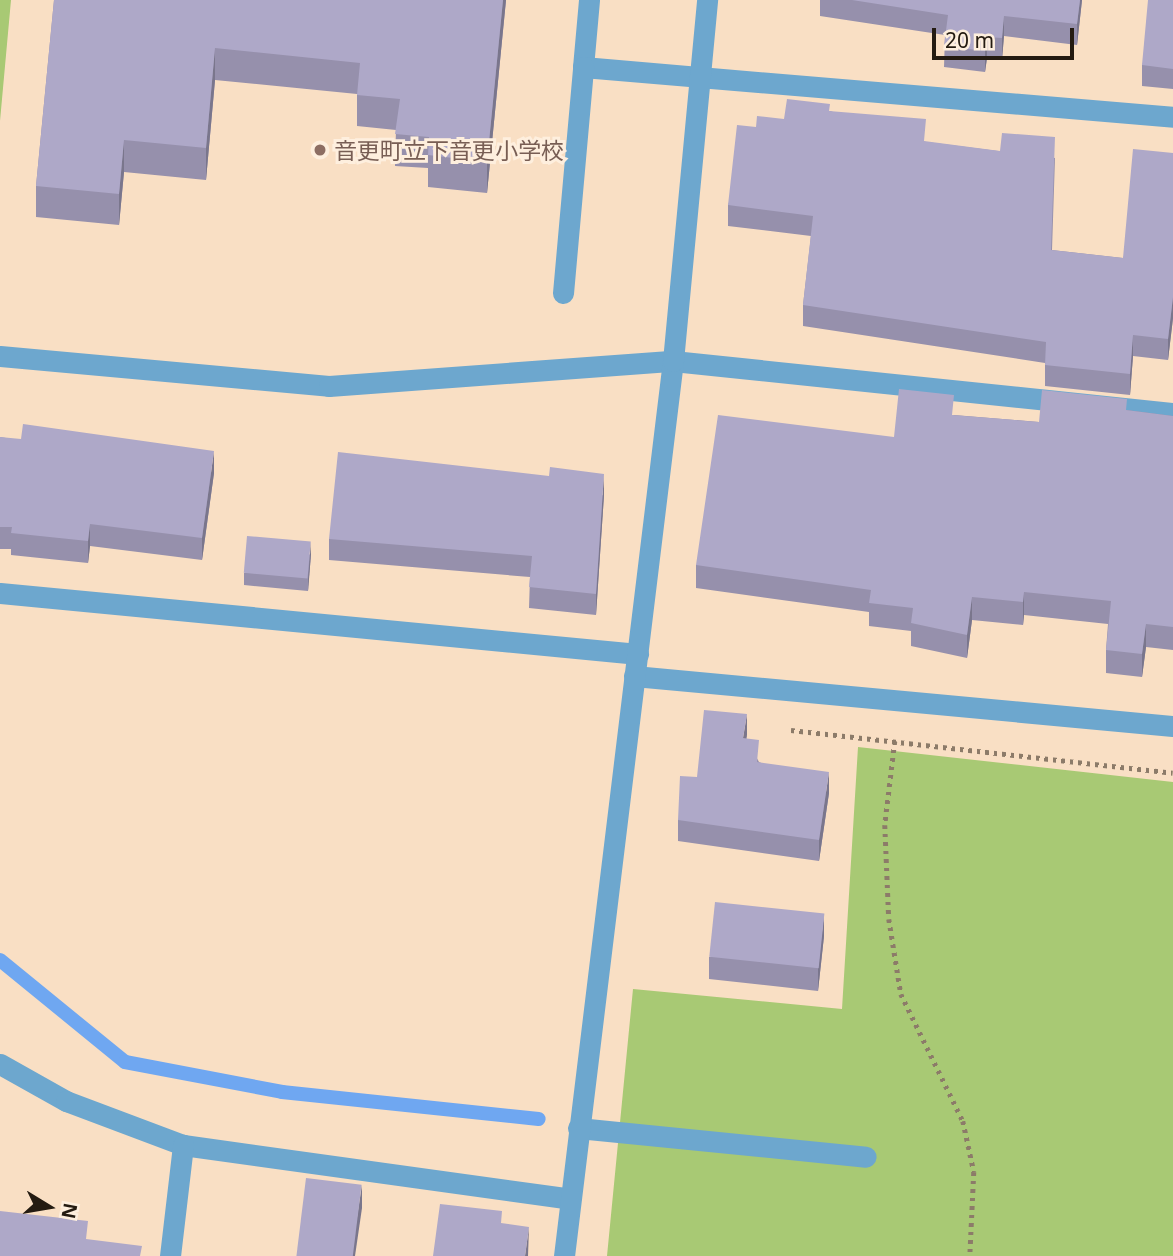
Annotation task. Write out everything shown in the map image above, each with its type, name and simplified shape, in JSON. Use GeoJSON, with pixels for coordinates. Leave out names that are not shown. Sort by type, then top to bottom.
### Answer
{"type":"FeatureCollection","features":[{"type":"Feature","properties":{"kind":"street"},"geometry":{"type":"LineString","coordinates":[[563,293],[589,0]]}},
{"type":"Feature","properties":{"kind":"street"},"geometry":{"type":"LineString","coordinates":[[564,1256],[673,361],[707,0]]}},
{"type":"Feature","properties":{"kind":"street"},"geometry":{"type":"LineString","coordinates":[[583,67],[1173,117]]}},
{"type":"Feature","properties":{"kind":"street"},"geometry":{"type":"LineString","coordinates":[[0,356],[329,386],[673,361],[1173,413]]}},
{"type":"Feature","properties":{"kind":"street"},"geometry":{"type":"LineString","coordinates":[[0,593],[638,654]]}},
{"type":"Feature","properties":{"kind":"street"},"geometry":{"type":"LineString","coordinates":[[634,677],[1173,726]]}},
{"type":"Feature","properties":{"kind":"street"},"geometry":{"type":"LineString","coordinates":[[0,1064],[66,1101],[183,1145],[570,1199]]}},
{"type":"Feature","properties":{"kind":"street"},"geometry":{"type":"LineString","coordinates":[[578,1128],[866,1157]]}},
{"type":"Feature","properties":{"kind":"street"},"geometry":{"type":"LineString","coordinates":[[170,1256],[183,1145]]}},
{"type":"Feature","properties":{"kind":"path"},"geometry":{"type":"LineString","coordinates":[[776,728],[1173,773]]}},
{"type":"Feature","properties":{"kind":"path"},"geometry":{"type":"LineString","coordinates":[[895,741],[885,825],[889,919],[901,994],[963,1121],[974,1172],[970,1256]]}},
{"type":"Feature","properties":{"kind":"green space"},"geometry":{"type":"Polygon","coordinates":[[[0,0],[11,0],[0,121],[0,0]]]}},
{"type":"Feature","properties":{"kind":"green space"},"geometry":{"type":"Polygon","coordinates":[[[858,747],[1173,782],[1173,1256],[607,1256],[633,989],[842,1009],[858,747]]]}},
{"type":"Feature","properties":{"kind":"building"},"geometry":{"type":"Polygon","coordinates":[[[54,0],[503,0],[487,162],[428,155],[429,137],[395,134],[400,99],[357,95],[360,63],[215,48],[206,148],[124,140],[119,194],[36,186],[54,0]]]}},
{"type":"Feature","properties":{"kind":"building"},"geometry":{"type":"Polygon","coordinates":[[[852,0],[1080,0],[1077,24],[1004,16],[1002,38],[987,37],[985,51],[944,46],[948,15],[852,0]]]}},
{"type":"Feature","properties":{"kind":"building"},"geometry":{"type":"Polygon","coordinates":[[[1148,0],[1173,0],[1173,69],[1142,65],[1148,0]]]}},
{"type":"Feature","properties":{"kind":"building"},"geometry":{"type":"Polygon","coordinates":[[[787,99],[830,104],[829,111],[926,119],[924,141],[1000,151],[1002,133],[1055,137],[1051,250],[1123,258],[1133,149],[1173,153],[1173,297],[1168,339],[1133,335],[1130,374],[1045,365],[1046,342],[803,305],[813,216],[728,205],[737,125],[756,127],[757,116],[784,119],[787,99]]]}},
{"type":"Feature","properties":{"kind":"building"},"geometry":{"type":"Polygon","coordinates":[[[899,389],[954,395],[952,415],[1039,422],[1042,390],[1127,399],[1126,410],[1173,416],[1173,627],[1146,624],[1142,654],[1106,650],[1111,601],[1024,592],[1023,602],[972,597],[967,635],[911,623],[913,608],[869,603],[871,590],[696,565],[718,415],[894,437],[899,389]]]}},
{"type":"Feature","properties":{"kind":"building"},"geometry":{"type":"Polygon","coordinates":[[[23,424],[214,451],[202,538],[90,524],[88,541],[11,533],[12,527],[0,527],[0,437],[21,439],[23,424]]]}},
{"type":"Feature","properties":{"kind":"building"},"geometry":{"type":"Polygon","coordinates":[[[338,452],[549,476],[550,467],[604,474],[596,594],[529,587],[532,556],[329,539],[338,452]]]}},
{"type":"Feature","properties":{"kind":"building"},"geometry":{"type":"Polygon","coordinates":[[[247,536],[311,542],[308,578],[244,573],[247,536]]]}},
{"type":"Feature","properties":{"kind":"building"},"geometry":{"type":"Polygon","coordinates":[[[704,710],[747,714],[743,738],[759,740],[757,762],[829,772],[819,840],[678,820],[680,776],[697,777],[704,710]]]}},
{"type":"Feature","properties":{"kind":"building"},"geometry":{"type":"Polygon","coordinates":[[[715,902],[824,913],[819,968],[709,957],[715,902]]]}},
{"type":"Feature","properties":{"kind":"building"},"geometry":{"type":"Polygon","coordinates":[[[306,1178],[362,1185],[353,1256],[296,1256],[306,1178]]]}},
{"type":"Feature","properties":{"kind":"building"},"geometry":{"type":"Polygon","coordinates":[[[440,1204],[502,1211],[501,1223],[529,1227],[525,1256],[433,1256],[440,1204]]]}},
{"type":"Feature","properties":{"kind":"building"},"geometry":{"type":"Polygon","coordinates":[[[0,1211],[88,1221],[86,1239],[142,1246],[140,1256],[0,1256],[0,1211]]]}},
{"type":"Feature","properties":{"kind":"waterway"},"geometry":{"type":"LineString","coordinates":[[0,960],[125,1062],[282,1092],[539,1119]]}},
{"type":"Feature","properties":{"kind":"place","name":"音更町立下音更小学校"},"geometry":{"type":"Point","coordinates":[320,150]}}]}
